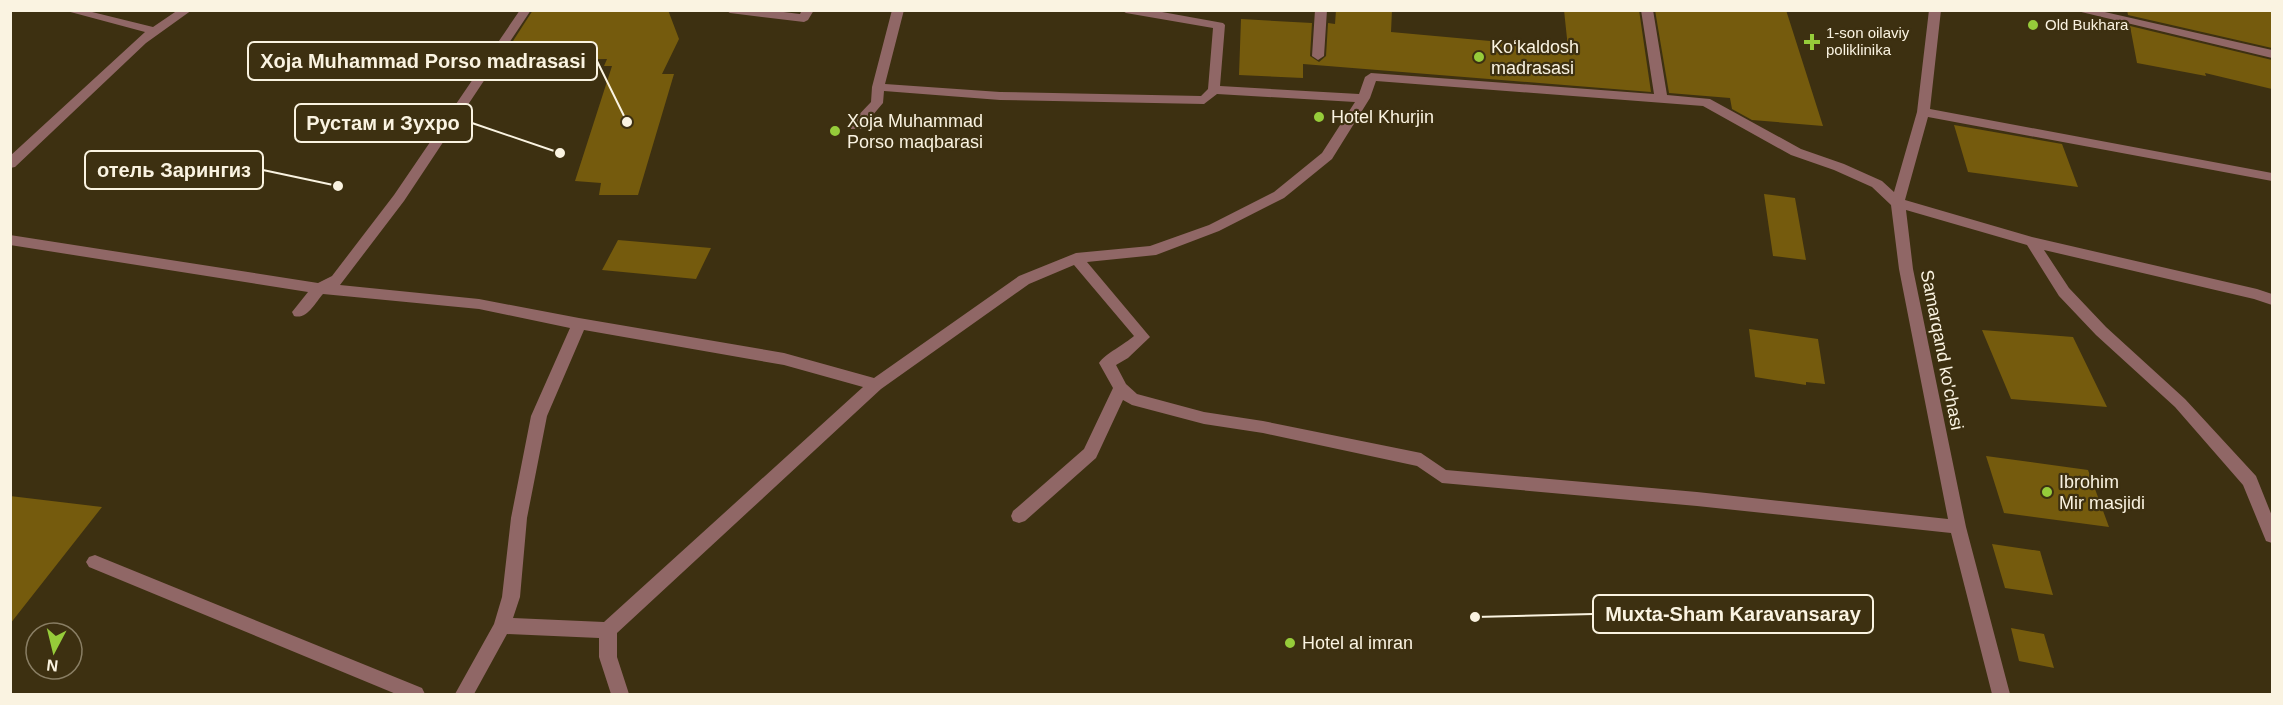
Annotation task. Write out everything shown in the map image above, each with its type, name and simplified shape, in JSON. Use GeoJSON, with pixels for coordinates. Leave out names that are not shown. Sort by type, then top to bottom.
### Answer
{"type":"FeatureCollection","features":[{"type":"Feature","properties":{"kind":"street"},"geometry":{"type":"LineString","coordinates":[[68,10],[154,31]]}},
{"type":"Feature","properties":{"kind":"street"},"geometry":{"type":"LineString","coordinates":[[10,164],[134,47],[187,10]]}},
{"type":"Feature","properties":{"kind":"street"},"geometry":{"type":"LineString","coordinates":[[299,312],[319,288],[337,280],[399,198],[526,10]]}},
{"type":"Feature","properties":{"kind":"street"},"geometry":{"type":"LineString","coordinates":[[730,10],[804,18],[808,10]]}},
{"type":"Feature","properties":{"kind":"street"},"geometry":{"type":"LineString","coordinates":[[856,126],[877,103],[878,87],[898,10]]}},
{"type":"Feature","properties":{"kind":"street"},"geometry":{"type":"LineString","coordinates":[[878,87],[940,93],[1078,99],[1204,100],[1214,90],[1219,25],[1126,10]]}},
{"type":"Feature","properties":{"kind":"street"},"geometry":{"type":"LineString","coordinates":[[1318,56],[1321,10]]}},
{"type":"Feature","properties":{"kind":"street"},"geometry":{"type":"LineString","coordinates":[[1647,10],[1661,98]]}},
{"type":"Feature","properties":{"kind":"street","name":"Samarqand ko'chasi"},"geometry":{"type":"LineString","coordinates":[[1935,10],[1923,112],[1898,203],[1906,269],[1958,526],[2001,694]]}},
{"type":"Feature","properties":{"kind":"street"},"geometry":{"type":"LineString","coordinates":[[2078,10],[2272,54]]}},
{"type":"Feature","properties":{"kind":"street"},"geometry":{"type":"LineString","coordinates":[[502,626],[608,630],[876,385],[1024,280],[1076,258],[1151,251],[1214,228],[1279,195],[1327,156],[1364,98],[1371,77],[1706,102],[1796,152],[1877,184],[1898,203],[2032,242],[2257,294],[2272,300]]}},
{"type":"Feature","properties":{"kind":"street"},"geometry":{"type":"LineString","coordinates":[[1214,90],[1364,98]]}},
{"type":"Feature","properties":{"kind":"street"},"geometry":{"type":"LineString","coordinates":[[1923,112],[2272,177]]}},
{"type":"Feature","properties":{"kind":"street"},"geometry":{"type":"LineString","coordinates":[[10,240],[319,288],[479,304],[579,324],[784,359],[876,385]]}},
{"type":"Feature","properties":{"kind":"street"},"geometry":{"type":"LineString","coordinates":[[2032,242],[2064,292],[2101,331],[2180,403],[2250,481],[2272,536]]}},
{"type":"Feature","properties":{"kind":"street"},"geometry":{"type":"LineString","coordinates":[[1076,258],[1143,337],[1123,354],[1107,363],[1121,388],[1132,399],[1204,418],[1263,427],[1421,460],[1442,476],[1958,526]]}},
{"type":"Feature","properties":{"kind":"street"},"geometry":{"type":"LineString","coordinates":[[464,694],[502,626],[512,597],[519,518],[539,416],[579,324]]}},
{"type":"Feature","properties":{"kind":"street"},"geometry":{"type":"LineString","coordinates":[[1020,516],[1090,453],[1121,388]]}},
{"type":"Feature","properties":{"kind":"street"},"geometry":{"type":"LineString","coordinates":[[95,562],[416,694]]}},
{"type":"Feature","properties":{"kind":"street"},"geometry":{"type":"LineString","coordinates":[[608,630],[608,657],[620,694]]}},
{"type":"Feature","properties":{"kind":"building"},"geometry":{"type":"Polygon","coordinates":[[[533,10],[668,10],[679,39],[662,74],[674,74],[638,195],[599,195],[601,183],[575,181],[612,66],[604,66],[607,59],[500,61],[533,10]]]}},
{"type":"Feature","properties":{"kind":"building","name":"Koʻkaldosh madrasasi"},"geometry":{"type":"Polygon","coordinates":[[[1336,10],[1392,10],[1391,32],[1568,48],[1564,10],[1639,10],[1651,92],[1303,64],[1303,78],[1239,75],[1241,19],[1312,23],[1310,56],[1319,62],[1326,56],[1328,23],[1335,24],[1336,10]]]}},
{"type":"Feature","properties":{"kind":"building"},"geometry":{"type":"Polygon","coordinates":[[[1655,10],[1786,10],[1823,126],[1752,120],[1732,109],[1730,98],[1669,93],[1655,10]]]}},
{"type":"Feature","properties":{"kind":"building"},"geometry":{"type":"Polygon","coordinates":[[[2127,10],[2272,10],[2272,48],[2128,15],[2127,10]]]}},
{"type":"Feature","properties":{"kind":"building"},"geometry":{"type":"Polygon","coordinates":[[[2130,26],[2272,60],[2272,89],[2205,73],[2206,76],[2137,63],[2130,26]]]}},
{"type":"Feature","properties":{"kind":"building"},"geometry":{"type":"Polygon","coordinates":[[[1954,125],[2062,144],[2078,187],[1968,172],[1954,125]]]}},
{"type":"Feature","properties":{"kind":"building"},"geometry":{"type":"Polygon","coordinates":[[[1764,194],[1795,198],[1806,260],[1773,256],[1764,194]]]}},
{"type":"Feature","properties":{"kind":"building"},"geometry":{"type":"Polygon","coordinates":[[[618,240],[711,248],[696,279],[602,270],[618,240]]]}},
{"type":"Feature","properties":{"kind":"building"},"geometry":{"type":"Polygon","coordinates":[[[1749,329],[1818,339],[1825,384],[1806,382],[1806,385],[1755,377],[1749,329]]]}},
{"type":"Feature","properties":{"kind":"building"},"geometry":{"type":"Polygon","coordinates":[[[1982,330],[2073,337],[2107,407],[2011,399],[1982,330]]]}},
{"type":"Feature","properties":{"kind":"building","name":"Ibrohim Mir masjidi"},"geometry":{"type":"Polygon","coordinates":[[[1986,456],[2088,470],[2109,527],[2004,513],[1986,456]]]}},
{"type":"Feature","properties":{"kind":"building"},"geometry":{"type":"Polygon","coordinates":[[[10,496],[102,507],[10,624],[10,496]]]}},
{"type":"Feature","properties":{"kind":"building"},"geometry":{"type":"Polygon","coordinates":[[[1992,544],[2040,551],[2053,595],[2005,588],[1992,544]]]}},
{"type":"Feature","properties":{"kind":"building"},"geometry":{"type":"Polygon","coordinates":[[[2011,628],[2044,634],[2054,668],[2019,661],[2011,628]]]}},
{"type":"Feature","properties":{"kind":"place","name":"Old Bukhara"},"geometry":{"type":"Point","coordinates":[2033,25]}},
{"type":"Feature","properties":{"kind":"place","name":"1-son oilaviy poliklinika"},"geometry":{"type":"Point","coordinates":[1812,42]}},
{"type":"Feature","properties":{"kind":"place","name":"Koʻkaldosh madrasasi"},"geometry":{"type":"Point","coordinates":[1479,57]}},
{"type":"Feature","properties":{"kind":"place","name":"Hotel Khurjin"},"geometry":{"type":"Point","coordinates":[1319,117]}},
{"type":"Feature","properties":{"kind":"place","name":"Xoja Muhammad Porso madrasasi"},"geometry":{"type":"Point","coordinates":[627,122]}},
{"type":"Feature","properties":{"kind":"place","name":"Xoja Muhammad Porso maqbarasi"},"geometry":{"type":"Point","coordinates":[835,131]}},
{"type":"Feature","properties":{"kind":"place","name":"Рустам и Зухро"},"geometry":{"type":"Point","coordinates":[560,153]}},
{"type":"Feature","properties":{"kind":"place","name":"отель Зарингиз"},"geometry":{"type":"Point","coordinates":[338,186]}},
{"type":"Feature","properties":{"kind":"place","name":"Ibrohim Mir masjidi"},"geometry":{"type":"Point","coordinates":[2047,492]}},
{"type":"Feature","properties":{"kind":"place","name":"Muxta-Sham Karavansaray"},"geometry":{"type":"Point","coordinates":[1475,617]}},
{"type":"Feature","properties":{"kind":"place","name":"Hotel al imran"},"geometry":{"type":"Point","coordinates":[1290,643]}}]}
